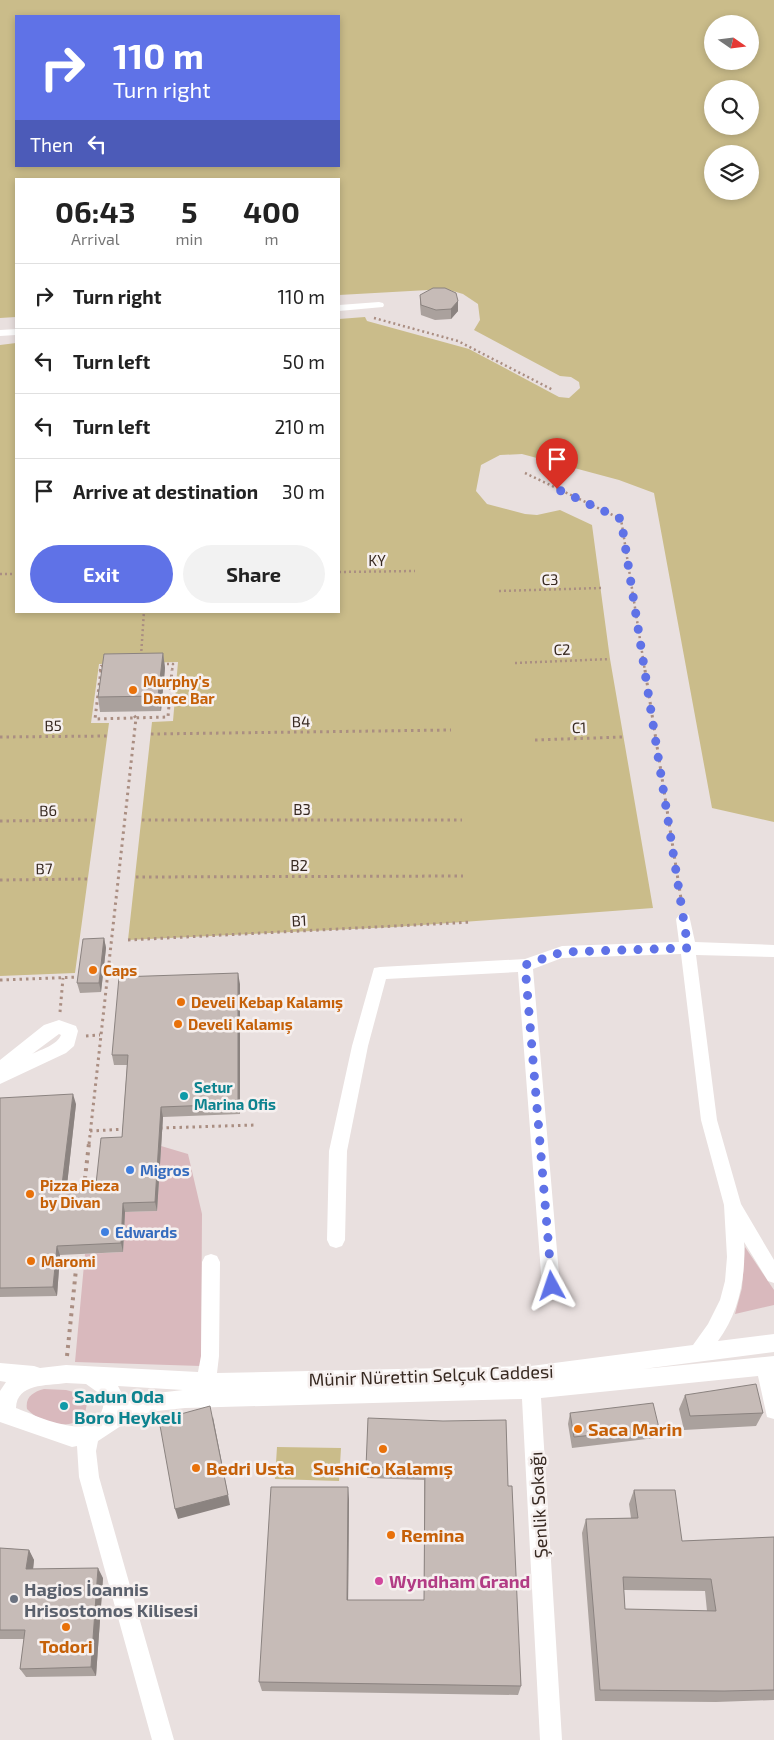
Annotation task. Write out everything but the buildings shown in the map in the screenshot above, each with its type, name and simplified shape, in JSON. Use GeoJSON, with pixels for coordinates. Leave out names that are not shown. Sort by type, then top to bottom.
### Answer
{"type":"FeatureCollection","features":[{"type":"Feature","properties":{"kind":"street"},"geometry":{"type":"LineString","coordinates":[[340,308],[379,305]]}},
{"type":"Feature","properties":{"kind":"street"},"geometry":{"type":"LineString","coordinates":[[0,333],[15,332]]}},
{"type":"Feature","properties":{"kind":"street"},"geometry":{"type":"LineString","coordinates":[[684,919],[709,1120],[733,1205],[736,1257],[734,1281],[729,1301],[715,1330],[698,1353]]}},
{"type":"Feature","properties":{"kind":"street"},"geometry":{"type":"LineString","coordinates":[[336,1240],[338,1151],[360,1046],[380,973],[525,965],[562,952],[688,948],[774,951]]}},
{"type":"Feature","properties":{"kind":"street"},"geometry":{"type":"LineString","coordinates":[[525,965],[552,1286]]}},
{"type":"Feature","properties":{"kind":"street"},"geometry":{"type":"LineString","coordinates":[[0,1070],[50,1030],[59,1027],[70,1031],[71,1036],[65,1044],[0,1077]]}},
{"type":"Feature","properties":{"kind":"street"},"geometry":{"type":"LineString","coordinates":[[733,1205],[774,1275]]}},
{"type":"Feature","properties":{"kind":"street"},"geometry":{"type":"LineString","coordinates":[[206,1382],[210,1356],[211,1262]]}},
{"type":"Feature","properties":{"kind":"street","name":"Münir Nürettin Selçuk Caddesi"},"geometry":{"type":"LineString","coordinates":[[770,1366],[531,1390],[185,1399],[157,1402],[132,1408],[98,1430],[72,1437],[5,1415],[7,1397],[14,1386],[27,1379],[66,1374],[206,1382],[530,1375],[774,1343]]}},
{"type":"Feature","properties":{"kind":"street"},"geometry":{"type":"LineString","coordinates":[[770,1366],[774,1410]]}},
{"type":"Feature","properties":{"kind":"street","name":"Münir Nürettin Selçuk Caddesi"},"geometry":{"type":"LineString","coordinates":[[0,1372],[45,1377]]}},
{"type":"Feature","properties":{"kind":"street"},"geometry":{"type":"LineString","coordinates":[[86,1374],[110,1388],[114,1396],[114,1407],[86,1451],[89,1477],[163,1740]]}},
{"type":"Feature","properties":{"kind":"street","name":"Şenlik Sokağı"},"geometry":{"type":"LineString","coordinates":[[531,1390],[551,1740]]}},
{"type":"Feature","properties":{"kind":"path"},"geometry":{"type":"LineString","coordinates":[[368,314],[374,319],[458,340],[553,390]]}},
{"type":"Feature","properties":{"kind":"path"},"geometry":{"type":"LineString","coordinates":[[525,473],[621,519],[684,919]]}},
{"type":"Feature","properties":{"kind":"path","name":"KY"},"geometry":{"type":"LineString","coordinates":[[340,572],[415,571]]}},
{"type":"Feature","properties":{"kind":"path"},"geometry":{"type":"LineString","coordinates":[[0,574],[15,574]]}},
{"type":"Feature","properties":{"kind":"path","name":"C3"},"geometry":{"type":"LineString","coordinates":[[498,591],[601,588]]}},
{"type":"Feature","properties":{"kind":"path"},"geometry":{"type":"LineString","coordinates":[[141,662],[144,613]]}},
{"type":"Feature","properties":{"kind":"path","name":"C2"},"geometry":{"type":"LineString","coordinates":[[515,662],[610,659]]}},
{"type":"Feature","properties":{"kind":"path"},"geometry":{"type":"LineString","coordinates":[[111,666],[102,666],[95,718],[168,717],[173,664],[157,665]]}},
{"type":"Feature","properties":{"kind":"path"},"geometry":{"type":"LineString","coordinates":[[84,1189],[136,718],[132,713]]}},
{"type":"Feature","properties":{"kind":"path","name":"B4"},"geometry":{"type":"LineString","coordinates":[[152,734],[451,730]]}},
{"type":"Feature","properties":{"kind":"path","name":"B5"},"geometry":{"type":"LineString","coordinates":[[0,737],[107,736]]}},
{"type":"Feature","properties":{"kind":"path","name":"C1"},"geometry":{"type":"LineString","coordinates":[[535,740],[624,737]]}},
{"type":"Feature","properties":{"kind":"path","name":"B6"},"geometry":{"type":"LineString","coordinates":[[0,821],[96,820]]}},
{"type":"Feature","properties":{"kind":"path","name":"B3"},"geometry":{"type":"LineString","coordinates":[[142,820],[462,820]]}},
{"type":"Feature","properties":{"kind":"path","name":"B2"},"geometry":{"type":"LineString","coordinates":[[136,877],[463,876]]}},
{"type":"Feature","properties":{"kind":"path","name":"B7"},"geometry":{"type":"LineString","coordinates":[[0,880],[88,879]]}},
{"type":"Feature","properties":{"kind":"path","name":"B1"},"geometry":{"type":"LineString","coordinates":[[128,940],[472,922]]}},
{"type":"Feature","properties":{"kind":"path"},"geometry":{"type":"LineString","coordinates":[[0,980],[79,977]]}},
{"type":"Feature","properties":{"kind":"path"},"geometry":{"type":"LineString","coordinates":[[59,1027],[63,978]]}},
{"type":"Feature","properties":{"kind":"path"},"geometry":{"type":"LineString","coordinates":[[158,1128],[255,1125]]}},
{"type":"Feature","properties":{"kind":"path"},"geometry":{"type":"LineString","coordinates":[[90,1130],[128,1129]]}},
{"type":"Feature","properties":{"kind":"path"},"geometry":{"type":"LineString","coordinates":[[66,1374],[78,1247]]}},
{"type":"Feature","properties":{"kind":"shaded area"},"geometry":{"type":"Polygon","coordinates":[[[0,0],[774,0],[774,822],[712,808],[654,493],[619,480],[522,454],[500,455],[481,465],[476,491],[487,504],[525,514],[537,515],[560,510],[592,525],[610,659],[653,908],[395,927],[128,940],[152,722],[173,721],[178,662],[99,664],[91,723],[109,723],[75,973],[0,976],[0,345],[15,343],[15,613],[340,613],[340,319],[365,317],[367,321],[469,349],[559,397],[569,398],[580,388],[579,382],[571,377],[560,376],[474,330],[480,320],[478,304],[463,294],[446,289],[340,295],[340,178],[15,178],[15,317],[0,318],[0,0]]]}},
{"type":"Feature","properties":{"kind":"shaded area"},"geometry":{"type":"Polygon","coordinates":[[[161,1146],[188,1154],[202,1214],[201,1366],[75,1362],[85,1254],[123,1252],[125,1212],[157,1211],[161,1146]]]}},
{"type":"Feature","properties":{"kind":"shaded area"},"geometry":{"type":"Polygon","coordinates":[[[745,1247],[774,1290],[774,1305],[735,1314],[742,1288],[745,1247]]]}},
{"type":"Feature","properties":{"kind":"shaded area"},"geometry":{"type":"Polygon","coordinates":[[[44,1389],[66,1390],[82,1394],[87,1404],[84,1417],[71,1424],[55,1424],[33,1414],[27,1409],[27,1401],[33,1393],[44,1389]]]}},
{"type":"Feature","properties":{"kind":"shaded area"},"geometry":{"type":"Polygon","coordinates":[[[277,1447],[341,1448],[339,1481],[275,1479],[277,1447]]]}},
{"type":"Feature","properties":{"kind":"place","name":"Murphy's Dance Bar"},"geometry":{"type":"Point","coordinates":[133,690]}},
{"type":"Feature","properties":{"kind":"place","name":"Caps"},"geometry":{"type":"Point","coordinates":[93,970]}},
{"type":"Feature","properties":{"kind":"place","name":"Develi Kebap Kalamış"},"geometry":{"type":"Point","coordinates":[181,1002]}},
{"type":"Feature","properties":{"kind":"place","name":"Develi Kalamış"},"geometry":{"type":"Point","coordinates":[178,1024]}},
{"type":"Feature","properties":{"kind":"place","name":"Setur Marina Ofis"},"geometry":{"type":"Point","coordinates":[184,1096]}},
{"type":"Feature","properties":{"kind":"place","name":"Migros"},"geometry":{"type":"Point","coordinates":[130,1170]}},
{"type":"Feature","properties":{"kind":"place","name":"Pizza Pieza by Divan"},"geometry":{"type":"Point","coordinates":[30,1194]}},
{"type":"Feature","properties":{"kind":"place","name":"Edwards"},"geometry":{"type":"Point","coordinates":[105,1232]}},
{"type":"Feature","properties":{"kind":"place","name":"Maromi"},"geometry":{"type":"Point","coordinates":[31,1261]}},
{"type":"Feature","properties":{"kind":"place","name":"Sadun Oda Boro Heykeli"},"geometry":{"type":"Point","coordinates":[64,1406]}},
{"type":"Feature","properties":{"kind":"place","name":"Saca Marin"},"geometry":{"type":"Point","coordinates":[578,1429]}},
{"type":"Feature","properties":{"kind":"place","name":"SushiCo Kalamış"},"geometry":{"type":"Point","coordinates":[383,1449]}},
{"type":"Feature","properties":{"kind":"place","name":"Bedri Usta"},"geometry":{"type":"Point","coordinates":[196,1468]}},
{"type":"Feature","properties":{"kind":"place","name":"Remina"},"geometry":{"type":"Point","coordinates":[391,1535]}},
{"type":"Feature","properties":{"kind":"place","name":"Wyndham Grand"},"geometry":{"type":"Point","coordinates":[379,1581]}},
{"type":"Feature","properties":{"kind":"place","name":"Hagios İoannis Hrisostomos Kilisesi"},"geometry":{"type":"Point","coordinates":[14,1599]}},
{"type":"Feature","properties":{"kind":"place","name":"Todori"},"geometry":{"type":"Point","coordinates":[66,1627]}},
{"type":"Feature","properties":{"kind":"route"},"geometry":{"type":"LineString","coordinates":[[552,1286],[525,965],[562,952],[688,948],[621,519],[557,489]]}}]}
